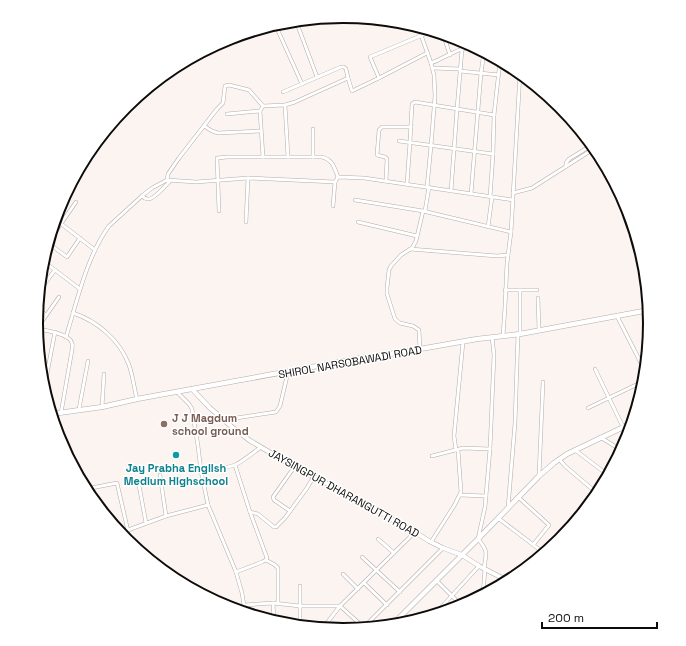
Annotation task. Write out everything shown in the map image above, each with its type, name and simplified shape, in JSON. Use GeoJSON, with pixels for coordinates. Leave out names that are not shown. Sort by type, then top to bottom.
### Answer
{"type":"FeatureCollection","features":[{"type":"Feature","properties":{"kind":"main road","name":"SHIROL NARSOBAWADI ROAD"},"geometry":{"type":"LineString","coordinates":[[60,413],[79,409],[102,407],[137,399],[361,358],[519,334],[642,311]]}},
{"type":"Feature","properties":{"kind":"main road"},"geometry":{"type":"LineString","coordinates":[[399,617],[539,476],[559,459],[600,437],[624,427]]}},
{"type":"Feature","properties":{"kind":"street"},"geometry":{"type":"LineString","coordinates":[[298,27],[317,77]]}},
{"type":"Feature","properties":{"kind":"street"},"geometry":{"type":"LineString","coordinates":[[278,30],[302,84]]}},
{"type":"Feature","properties":{"kind":"street"},"geometry":{"type":"LineString","coordinates":[[379,78],[370,57],[424,34]]}},
{"type":"Feature","properties":{"kind":"street"},"geometry":{"type":"LineString","coordinates":[[420,349],[419,330],[414,326],[397,321],[395,318],[387,294],[387,282],[389,270],[393,262],[410,250],[416,241],[424,211],[428,187],[435,96],[434,75],[421,35]]}},
{"type":"Feature","properties":{"kind":"street"},"geometry":{"type":"LineString","coordinates":[[445,41],[450,55]]}},
{"type":"Feature","properties":{"kind":"street"},"geometry":{"type":"LineString","coordinates":[[431,63],[462,49]]}},
{"type":"Feature","properties":{"kind":"street"},"geometry":{"type":"LineString","coordinates":[[451,191],[462,49]]}},
{"type":"Feature","properties":{"kind":"street"},"geometry":{"type":"LineString","coordinates":[[283,92],[343,67],[346,69],[352,91],[427,53]]}},
{"type":"Feature","properties":{"kind":"street"},"geometry":{"type":"LineString","coordinates":[[471,194],[483,58]]}},
{"type":"Feature","properties":{"kind":"street"},"geometry":{"type":"LineString","coordinates":[[488,227],[491,197],[494,115],[500,67]]}},
{"type":"Feature","properties":{"kind":"street"},"geometry":{"type":"LineString","coordinates":[[432,68],[499,75]]}},
{"type":"Feature","properties":{"kind":"street"},"geometry":{"type":"LineString","coordinates":[[263,106],[285,105],[295,102],[348,78]]}},
{"type":"Feature","properties":{"kind":"street"},"geometry":{"type":"LineString","coordinates":[[503,336],[507,263],[511,232],[520,81]]}},
{"type":"Feature","properties":{"kind":"street"},"geometry":{"type":"LineString","coordinates":[[142,196],[151,199],[166,186],[169,180],[168,174],[178,158],[223,103],[225,86],[229,85],[249,90],[263,106]]}},
{"type":"Feature","properties":{"kind":"street"},"geometry":{"type":"LineString","coordinates":[[407,184],[413,102],[494,115]]}},
{"type":"Feature","properties":{"kind":"street"},"geometry":{"type":"LineString","coordinates":[[285,105],[288,157]]}},
{"type":"Feature","properties":{"kind":"street"},"geometry":{"type":"LineString","coordinates":[[263,106],[260,111],[263,157]]}},
{"type":"Feature","properties":{"kind":"street"},"geometry":{"type":"LineString","coordinates":[[228,114],[260,111]]}},
{"type":"Feature","properties":{"kind":"street"},"geometry":{"type":"LineString","coordinates":[[204,126],[218,133],[261,131]]}},
{"type":"Feature","properties":{"kind":"street"},"geometry":{"type":"LineString","coordinates":[[386,181],[387,159],[385,157],[377,156],[380,130],[382,127],[411,128]]}},
{"type":"Feature","properties":{"kind":"street"},"geometry":{"type":"LineString","coordinates":[[312,129],[313,157]]}},
{"type":"Feature","properties":{"kind":"street"},"geometry":{"type":"LineString","coordinates":[[399,141],[493,154]]}},
{"type":"Feature","properties":{"kind":"street"},"geometry":{"type":"LineString","coordinates":[[566,166],[569,159],[587,148]]}},
{"type":"Feature","properties":{"kind":"street"},"geometry":{"type":"LineString","coordinates":[[513,193],[532,188],[589,152]]}},
{"type":"Feature","properties":{"kind":"street"},"geometry":{"type":"LineString","coordinates":[[219,211],[219,180],[217,160],[219,157],[322,157],[328,159],[332,164],[338,177]]}},
{"type":"Feature","properties":{"kind":"street"},"geometry":{"type":"LineString","coordinates":[[338,177],[364,178],[513,200]]}},
{"type":"Feature","properties":{"kind":"street"},"geometry":{"type":"LineString","coordinates":[[334,206],[335,182],[338,177]]}},
{"type":"Feature","properties":{"kind":"street"},"geometry":{"type":"LineString","coordinates":[[66,337],[80,289],[99,241],[108,226],[152,188],[169,180],[196,182],[248,178],[335,182]]}},
{"type":"Feature","properties":{"kind":"street"},"geometry":{"type":"LineString","coordinates":[[246,222],[248,178]]}},
{"type":"Feature","properties":{"kind":"street"},"geometry":{"type":"LineString","coordinates":[[355,200],[424,211],[511,232]]}},
{"type":"Feature","properties":{"kind":"street"},"geometry":{"type":"LineString","coordinates":[[76,202],[61,223],[95,250]]}},
{"type":"Feature","properties":{"kind":"street"},"geometry":{"type":"LineString","coordinates":[[358,222],[417,236]]}},
{"type":"Feature","properties":{"kind":"street"},"geometry":{"type":"LineString","coordinates":[[53,246],[67,257],[80,238]]}},
{"type":"Feature","properties":{"kind":"street"},"geometry":{"type":"LineString","coordinates":[[410,250],[497,256],[508,255]]}},
{"type":"Feature","properties":{"kind":"street"},"geometry":{"type":"LineString","coordinates":[[49,265],[80,289]]}},
{"type":"Feature","properties":{"kind":"street"},"geometry":{"type":"LineString","coordinates":[[46,281],[55,270]]}},
{"type":"Feature","properties":{"kind":"street"},"geometry":{"type":"LineString","coordinates":[[505,290],[537,290]]}},
{"type":"Feature","properties":{"kind":"street"},"geometry":{"type":"LineString","coordinates":[[508,508],[515,423],[520,290]]}},
{"type":"Feature","properties":{"kind":"street"},"geometry":{"type":"LineString","coordinates":[[43,318],[59,297]]}},
{"type":"Feature","properties":{"kind":"street"},"geometry":{"type":"LineString","coordinates":[[538,298],[539,330]]}},
{"type":"Feature","properties":{"kind":"street"},"geometry":{"type":"LineString","coordinates":[[73,313],[84,317],[113,338],[121,349],[129,365],[137,399]]}},
{"type":"Feature","properties":{"kind":"street"},"geometry":{"type":"LineString","coordinates":[[617,316],[640,361]]}},
{"type":"Feature","properties":{"kind":"street"},"geometry":{"type":"LineString","coordinates":[[43,330],[55,332],[66,337],[72,341],[73,345],[60,413]]}},
{"type":"Feature","properties":{"kind":"street"},"geometry":{"type":"LineString","coordinates":[[47,371],[55,332]]}},
{"type":"Feature","properties":{"kind":"street"},"geometry":{"type":"LineString","coordinates":[[483,588],[486,550],[478,539],[486,496],[490,449],[494,355],[492,337]]}},
{"type":"Feature","properties":{"kind":"street"},"geometry":{"type":"LineString","coordinates":[[431,542],[460,495],[461,487],[454,436],[463,342]]}},
{"type":"Feature","properties":{"kind":"street"},"geometry":{"type":"LineString","coordinates":[[79,409],[88,361]]}},
{"type":"Feature","properties":{"kind":"street"},"geometry":{"type":"LineString","coordinates":[[595,369],[624,427]]}},
{"type":"Feature","properties":{"kind":"street"},"geometry":{"type":"LineString","coordinates":[[223,420],[276,412],[280,406],[288,372]]}},
{"type":"Feature","properties":{"kind":"street"},"geometry":{"type":"LineString","coordinates":[[102,407],[104,374]]}},
{"type":"Feature","properties":{"kind":"street"},"geometry":{"type":"LineString","coordinates":[[539,476],[543,382]]}},
{"type":"Feature","properties":{"kind":"street"},"geometry":{"type":"LineString","coordinates":[[588,408],[636,385]]}},
{"type":"Feature","properties":{"kind":"street","name":"JAYSINGPUR DHARANGUTTI ROAD"},"geometry":{"type":"LineString","coordinates":[[192,389],[223,420],[249,440],[377,510],[431,542],[462,555],[501,578]]}},
{"type":"Feature","properties":{"kind":"street"},"geometry":{"type":"LineString","coordinates":[[176,392],[189,404],[192,409],[201,471],[208,505],[236,572],[244,605],[278,604],[300,606],[340,606],[358,622]]}},
{"type":"Feature","properties":{"kind":"street"},"geometry":{"type":"LineString","coordinates":[[600,437],[616,447]]}},
{"type":"Feature","properties":{"kind":"street"},"geometry":{"type":"LineString","coordinates":[[201,471],[235,465],[261,447]]}},
{"type":"Feature","properties":{"kind":"street"},"geometry":{"type":"LineString","coordinates":[[432,456],[463,448],[490,449]]}},
{"type":"Feature","properties":{"kind":"street"},"geometry":{"type":"LineString","coordinates":[[575,450],[604,472]]}},
{"type":"Feature","properties":{"kind":"street"},"geometry":{"type":"LineString","coordinates":[[559,459],[592,489]]}},
{"type":"Feature","properties":{"kind":"street"},"geometry":{"type":"LineString","coordinates":[[235,465],[267,558],[266,560]]}},
{"type":"Feature","properties":{"kind":"street"},"geometry":{"type":"LineString","coordinates":[[290,511],[274,500],[273,497],[295,466]]}},
{"type":"Feature","properties":{"kind":"street"},"geometry":{"type":"LineString","coordinates":[[160,475],[166,516]]}},
{"type":"Feature","properties":{"kind":"street"},"geometry":{"type":"LineString","coordinates":[[250,512],[258,514],[275,527],[278,527],[307,488],[314,476]]}},
{"type":"Feature","properties":{"kind":"street"},"geometry":{"type":"LineString","coordinates":[[138,480],[146,523]]}},
{"type":"Feature","properties":{"kind":"street"},"geometry":{"type":"LineString","coordinates":[[93,488],[117,483],[128,531],[166,516],[208,505]]}},
{"type":"Feature","properties":{"kind":"street"},"geometry":{"type":"LineString","coordinates":[[460,495],[486,496]]}},
{"type":"Feature","properties":{"kind":"street"},"geometry":{"type":"LineString","coordinates":[[518,497],[549,525],[533,545]]}},
{"type":"Feature","properties":{"kind":"street"},"geometry":{"type":"LineString","coordinates":[[498,518],[540,550]]}},
{"type":"Feature","properties":{"kind":"street"},"geometry":{"type":"LineString","coordinates":[[327,622],[340,606],[415,532]]}},
{"type":"Feature","properties":{"kind":"street"},"geometry":{"type":"LineString","coordinates":[[378,539],[394,553]]}},
{"type":"Feature","properties":{"kind":"street"},"geometry":{"type":"LineString","coordinates":[[370,621],[444,548]]}},
{"type":"Feature","properties":{"kind":"street"},"geometry":{"type":"LineString","coordinates":[[362,557],[400,592]]}},
{"type":"Feature","properties":{"kind":"street"},"geometry":{"type":"LineString","coordinates":[[236,572],[266,560]]}},
{"type":"Feature","properties":{"kind":"street"},"geometry":{"type":"LineString","coordinates":[[266,560],[278,568],[278,604]]}},
{"type":"Feature","properties":{"kind":"street"},"geometry":{"type":"LineString","coordinates":[[446,605],[479,566]]}},
{"type":"Feature","properties":{"kind":"street"},"geometry":{"type":"LineString","coordinates":[[343,574],[358,589]]}},
{"type":"Feature","properties":{"kind":"street"},"geometry":{"type":"LineString","coordinates":[[436,580],[457,600]]}},
{"type":"Feature","properties":{"kind":"street"},"geometry":{"type":"LineString","coordinates":[[364,583],[387,605]]}},
{"type":"Feature","properties":{"kind":"street"},"geometry":{"type":"LineString","coordinates":[[300,586],[300,619]]}},
{"type":"Feature","properties":{"kind":"street"},"geometry":{"type":"LineString","coordinates":[[274,604],[274,615]]}},
{"type":"Feature","properties":{"kind":"place","name":"J J Magdum school ground"},"geometry":{"type":"Point","coordinates":[164,424]}},
{"type":"Feature","properties":{"kind":"place","name":"Jay Prabha English Medium Highschool"},"geometry":{"type":"Point","coordinates":[176,455]}}]}
